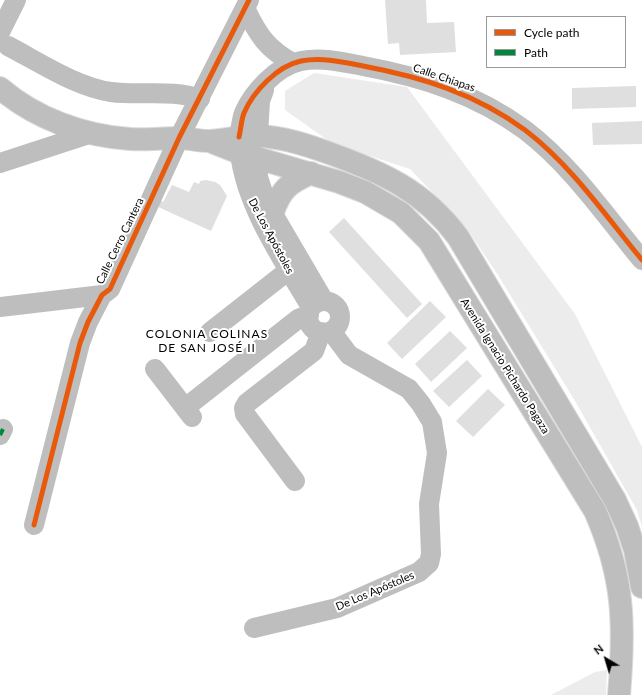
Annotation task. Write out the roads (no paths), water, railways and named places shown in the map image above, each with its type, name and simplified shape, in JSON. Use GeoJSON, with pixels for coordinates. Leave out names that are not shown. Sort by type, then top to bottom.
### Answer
{"type":"FeatureCollection","features":[{"type":"Feature","properties":{"kind":"main road"},"geometry":{"type":"LineString","coordinates":[[0,88],[10,96],[48,119],[92,133],[129,139],[179,138],[248,146],[270,136],[318,149],[370,168],[394,180],[413,192],[445,219],[462,244],[615,500],[627,526],[635,550],[642,587]]}},
{"type":"Feature","properties":{"kind":"main road","name":"Avenida Ignacio Pichardo Pagaza"},"geometry":{"type":"LineString","coordinates":[[248,146],[311,173],[339,182],[384,202],[401,213],[429,242],[595,511],[605,535],[618,576],[622,615],[623,653],[619,695]]}},
{"type":"Feature","properties":{"kind":"main road"},"geometry":{"type":"LineString","coordinates":[[273,212],[283,190],[290,184],[311,173]]}},
{"type":"Feature","properties":{"kind":"street"},"geometry":{"type":"LineString","coordinates":[[16,0],[4,39],[85,85],[100,90],[126,94],[182,94],[200,99]]}},
{"type":"Feature","properties":{"kind":"street"},"geometry":{"type":"LineString","coordinates":[[247,4],[255,28],[264,41],[277,54],[293,63]]}},
{"type":"Feature","properties":{"kind":"street","name":"Calle Cerro Cantera"},"geometry":{"type":"LineString","coordinates":[[34,525],[80,343],[88,322],[102,295],[110,289],[179,138],[247,4]]}},
{"type":"Feature","properties":{"kind":"street","name":"Calle Chiapas"},"geometry":{"type":"LineString","coordinates":[[248,146],[266,84],[280,71],[293,63],[308,60],[334,61],[386,70],[430,81],[461,92],[487,105],[525,130],[550,151],[642,260]]}},
{"type":"Feature","properties":{"kind":"street"},"geometry":{"type":"LineString","coordinates":[[0,163],[92,133]]}},
{"type":"Feature","properties":{"kind":"street","name":"De Los Apóstoles"},"geometry":{"type":"LineString","coordinates":[[248,146],[261,188],[273,212],[314,308]]}},
{"type":"Feature","properties":{"kind":"street","name":"De Los Apóstoles"},"geometry":{"type":"LineString","coordinates":[[248,146],[243,174],[249,196],[289,270],[314,308]]}},
{"type":"Feature","properties":{"kind":"street"},"geometry":{"type":"LineString","coordinates":[[210,332],[289,270]]}},
{"type":"Feature","properties":{"kind":"street"},"geometry":{"type":"LineString","coordinates":[[0,307],[102,295]]}},
{"type":"Feature","properties":{"kind":"street"},"geometry":{"type":"LineString","coordinates":[[155,369],[189,412],[298,319],[314,308],[329,301],[336,306],[340,315],[338,324],[326,331],[314,351],[247,403],[244,408],[245,414],[295,481]]}},
{"type":"Feature","properties":{"kind":"street"},"geometry":{"type":"LineString","coordinates":[[314,308],[312,327],[326,331]]}},
{"type":"Feature","properties":{"kind":"street","name":"De Los Apóstoles"},"geometry":{"type":"LineString","coordinates":[[254,628],[337,608],[419,572],[429,563],[431,554],[429,504],[437,453],[432,422],[421,404],[409,389],[350,355],[326,331]]}},
{"type":"Feature","properties":{"kind":"district","name":"COLONIA COLINAS DE SAN JOSÉ II"},"geometry":{"type":"Point","coordinates":[207,341]}}]}
